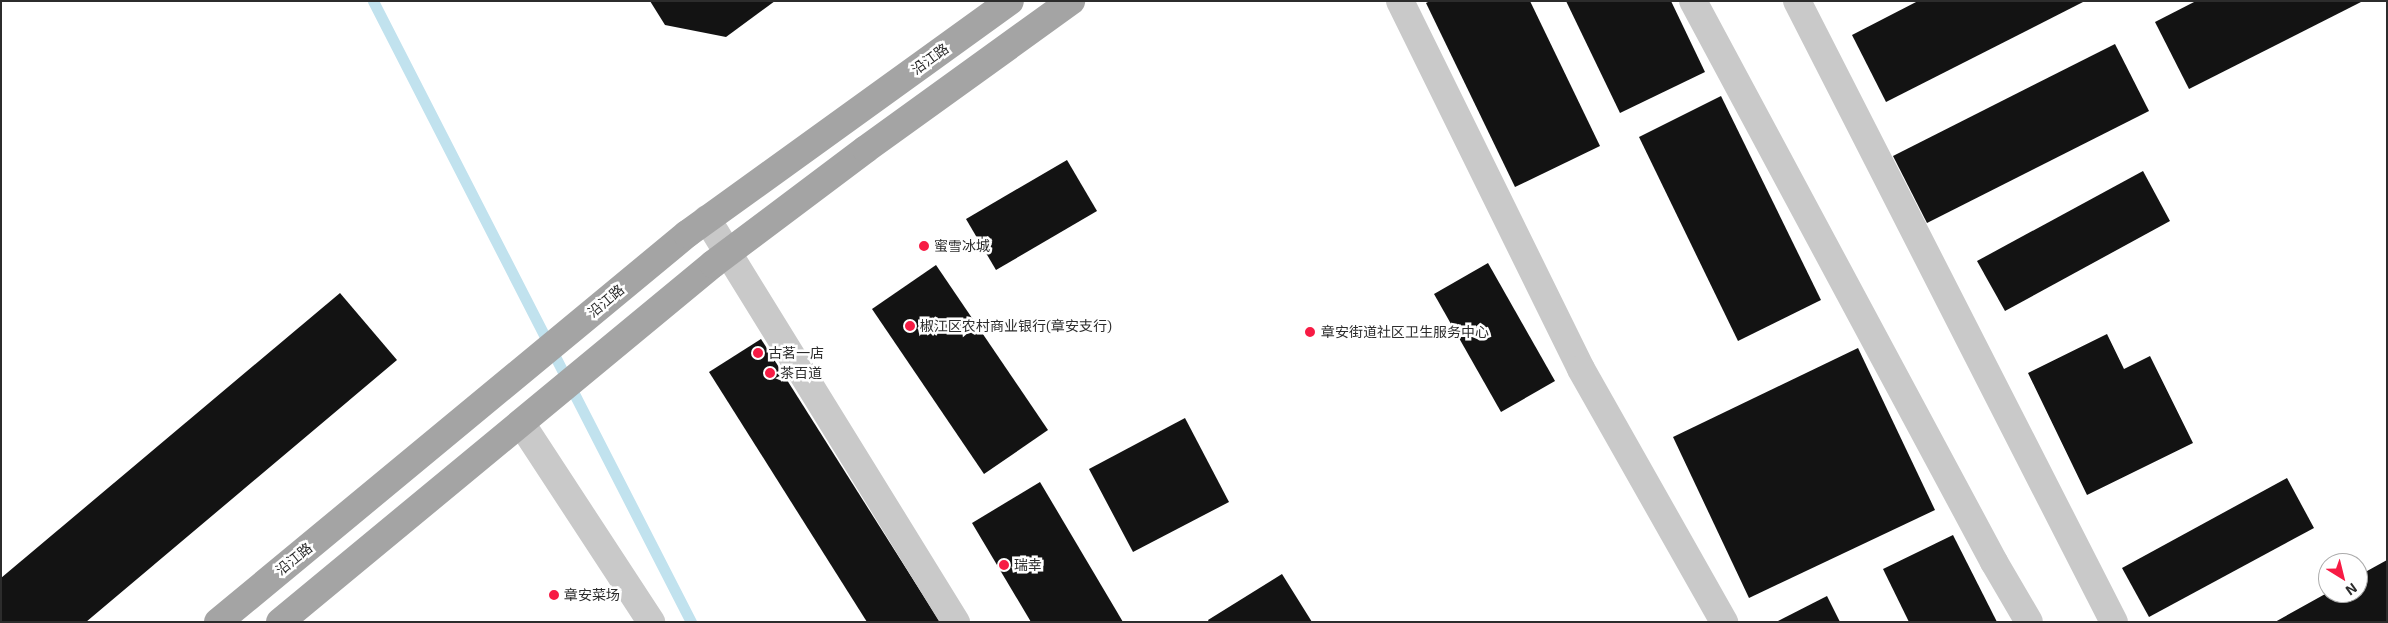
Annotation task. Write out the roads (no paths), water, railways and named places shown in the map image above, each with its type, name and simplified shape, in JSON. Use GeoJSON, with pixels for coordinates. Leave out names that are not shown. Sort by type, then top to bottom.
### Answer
{"type":"FeatureCollection","features":[{"type":"Feature","properties":{"kind":"main road","name":"沿江路"},"geometry":{"type":"LineString","coordinates":[[218,622],[697,226],[1010,1]]}},
{"type":"Feature","properties":{"kind":"main road"},"geometry":{"type":"LineString","coordinates":[[280,622],[720,259],[866,149],[1071,1]]}},
{"type":"Feature","properties":{"kind":"street"},"geometry":{"type":"LineString","coordinates":[[1400,1],[1581,369],[1724,622]]}},
{"type":"Feature","properties":{"kind":"street"},"geometry":{"type":"LineString","coordinates":[[1692,1],[1994,562],[2030,622]]}},
{"type":"Feature","properties":{"kind":"street"},"geometry":{"type":"LineString","coordinates":[[1797,1],[2114,622]]}},
{"type":"Feature","properties":{"kind":"street"},"geometry":{"type":"LineString","coordinates":[[697,226],[956,622]]}},
{"type":"Feature","properties":{"kind":"street"},"geometry":{"type":"LineString","coordinates":[[522,423],[651,622]]}},
{"type":"Feature","properties":{"kind":"waterway"},"geometry":{"type":"LineString","coordinates":[[373,1],[691,622]]}},
{"type":"Feature","properties":{"kind":"place","name":"蜜雪冰城"},"geometry":{"type":"Point","coordinates":[924,246]}},
{"type":"Feature","properties":{"kind":"place","name":"椒江区农村商业银行(章安支行)"},"geometry":{"type":"Point","coordinates":[910,326]}},
{"type":"Feature","properties":{"kind":"place","name":"章安街道社区卫生服务中心"},"geometry":{"type":"Point","coordinates":[1310,332]}},
{"type":"Feature","properties":{"kind":"place","name":"古茗一店"},"geometry":{"type":"Point","coordinates":[758,353]}},
{"type":"Feature","properties":{"kind":"place","name":"茶百道"},"geometry":{"type":"Point","coordinates":[770,373]}},
{"type":"Feature","properties":{"kind":"place","name":"瑞幸"},"geometry":{"type":"Point","coordinates":[1004,565]}},
{"type":"Feature","properties":{"kind":"place","name":"章安菜场"},"geometry":{"type":"Point","coordinates":[554,595]}}]}
